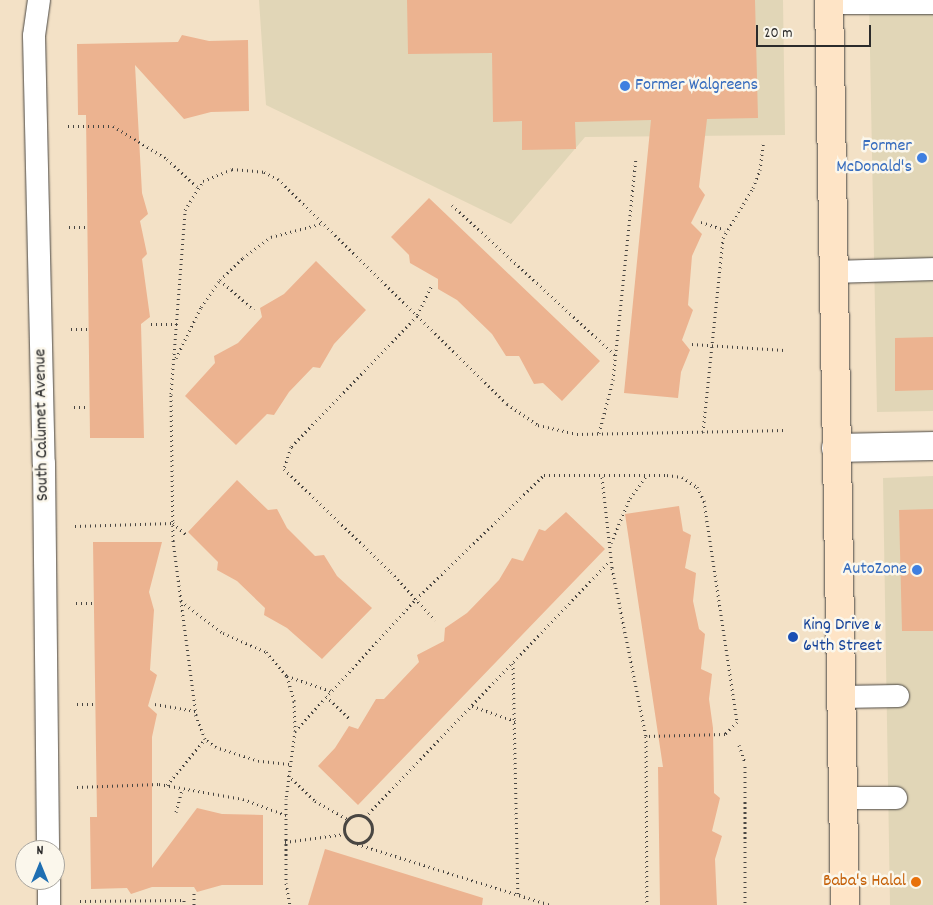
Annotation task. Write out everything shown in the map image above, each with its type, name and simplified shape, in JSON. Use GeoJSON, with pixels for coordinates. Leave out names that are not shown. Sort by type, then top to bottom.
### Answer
{"type":"FeatureCollection","features":[{"type":"Feature","properties":{"kind":"main road"},"geometry":{"type":"LineString","coordinates":[[829,2],[845,905]]}},
{"type":"Feature","properties":{"kind":"street"},"geometry":{"type":"LineString","coordinates":[[836,448],[933,446]]}},
{"type":"Feature","properties":{"kind":"lane","name":"South Calumet Avenue"},"geometry":{"type":"LineString","coordinates":[[39,0],[34,36],[44,463],[48,840]]}},
{"type":"Feature","properties":{"kind":"lane"},"geometry":{"type":"LineString","coordinates":[[829,2],[933,3]]}},
{"type":"Feature","properties":{"kind":"lane"},"geometry":{"type":"LineString","coordinates":[[834,272],[933,269]]}},
{"type":"Feature","properties":{"kind":"lane"},"geometry":{"type":"LineString","coordinates":[[841,697],[898,696]]}},
{"type":"Feature","properties":{"kind":"lane"},"geometry":{"type":"LineString","coordinates":[[843,798],[896,798]]}},
{"type":"Feature","properties":{"kind":"lane"},"geometry":{"type":"LineString","coordinates":[[49,890],[49,905]]}},
{"type":"Feature","properties":{"kind":"path"},"geometry":{"type":"LineString","coordinates":[[62,126],[113,126],[167,160],[197,188]]}},
{"type":"Feature","properties":{"kind":"path"},"geometry":{"type":"LineString","coordinates":[[702,432],[725,230],[752,188],[760,170],[764,144]]}},
{"type":"Feature","properties":{"kind":"path"},"geometry":{"type":"LineString","coordinates":[[599,433],[613,380],[636,157]]}},
{"type":"Feature","properties":{"kind":"path"},"geometry":{"type":"LineString","coordinates":[[289,764],[229,753],[205,739],[195,711],[180,600],[173,523],[172,394],[184,218],[197,188],[217,174],[232,169],[264,172],[278,179],[320,224],[522,416],[557,431],[599,433],[785,430]]}},
{"type":"Feature","properties":{"kind":"path"},"geometry":{"type":"LineString","coordinates":[[452,205],[615,355]]}},
{"type":"Feature","properties":{"kind":"path"},"geometry":{"type":"LineString","coordinates":[[701,222],[725,230]]}},
{"type":"Feature","properties":{"kind":"path"},"geometry":{"type":"LineString","coordinates":[[175,361],[201,306],[220,280],[271,236],[320,224]]}},
{"type":"Feature","properties":{"kind":"path"},"geometry":{"type":"LineString","coordinates":[[64,228],[86,227]]}},
{"type":"Feature","properties":{"kind":"path"},"geometry":{"type":"LineString","coordinates":[[220,280],[254,310]]}},
{"type":"Feature","properties":{"kind":"path"},"geometry":{"type":"LineString","coordinates":[[431,287],[417,316],[291,447],[284,469],[435,620]]}},
{"type":"Feature","properties":{"kind":"path"},"geometry":{"type":"LineString","coordinates":[[151,324],[177,324]]}},
{"type":"Feature","properties":{"kind":"path"},"geometry":{"type":"LineString","coordinates":[[66,329],[88,329]]}},
{"type":"Feature","properties":{"kind":"path"},"geometry":{"type":"LineString","coordinates":[[692,344],[784,350]]}},
{"type":"Feature","properties":{"kind":"path"},"geometry":{"type":"LineString","coordinates":[[68,407],[88,406]]}},
{"type":"Feature","properties":{"kind":"path"},"geometry":{"type":"LineString","coordinates":[[295,731],[416,600],[544,475],[682,477],[702,494],[737,714],[733,730],[725,734],[646,736]]}},
{"type":"Feature","properties":{"kind":"path"},"geometry":{"type":"LineString","coordinates":[[610,546],[630,498],[646,476]]}},
{"type":"Feature","properties":{"kind":"path"},"geometry":{"type":"LineString","coordinates":[[602,477],[611,561],[646,736],[647,905]]}},
{"type":"Feature","properties":{"kind":"path"},"geometry":{"type":"LineString","coordinates":[[70,526],[173,523],[187,535]]}},
{"type":"Feature","properties":{"kind":"path"},"geometry":{"type":"LineString","coordinates":[[366,817],[611,561]]}},
{"type":"Feature","properties":{"kind":"path"},"geometry":{"type":"LineString","coordinates":[[180,600],[224,633],[266,652],[287,676],[294,701],[295,731],[288,775],[285,842],[290,905]]}},
{"type":"Feature","properties":{"kind":"path"},"geometry":{"type":"LineString","coordinates":[[71,603],[93,603]]}},
{"type":"Feature","properties":{"kind":"path"},"geometry":{"type":"LineString","coordinates":[[513,662],[518,895]]}},
{"type":"Feature","properties":{"kind":"path"},"geometry":{"type":"LineString","coordinates":[[287,676],[331,690]]}},
{"type":"Feature","properties":{"kind":"path"},"geometry":{"type":"LineString","coordinates":[[326,696],[350,719]]}},
{"type":"Feature","properties":{"kind":"path"},"geometry":{"type":"LineString","coordinates":[[73,704],[94,704]]}},
{"type":"Feature","properties":{"kind":"path"},"geometry":{"type":"LineString","coordinates":[[155,704],[195,711]]}},
{"type":"Feature","properties":{"kind":"path"},"geometry":{"type":"LineString","coordinates":[[472,706],[515,721]]}},
{"type":"Feature","properties":{"kind":"path"},"geometry":{"type":"LineString","coordinates":[[167,785],[205,739]]}},
{"type":"Feature","properties":{"kind":"path"},"geometry":{"type":"LineString","coordinates":[[739,745],[745,762],[745,905]]}},
{"type":"Feature","properties":{"kind":"path"},"geometry":{"type":"LineString","coordinates":[[288,775],[316,801],[347,819]]}},
{"type":"Feature","properties":{"kind":"path"},"geometry":{"type":"LineString","coordinates":[[74,787],[167,785],[243,799],[286,815]]}},
{"type":"Feature","properties":{"kind":"path"},"geometry":{"type":"LineString","coordinates":[[176,812],[182,789]]}},
{"type":"Feature","properties":{"kind":"path"},"geometry":{"type":"LineString","coordinates":[[347,819],[356,815],[366,817],[372,825],[371,834],[366,842],[357,844]]}},
{"type":"Feature","properties":{"kind":"path"},"geometry":{"type":"LineString","coordinates":[[344,834],[347,819]]}},
{"type":"Feature","properties":{"kind":"path"},"geometry":{"type":"LineString","coordinates":[[285,842],[344,834],[357,844],[550,905]]}},
{"type":"Feature","properties":{"kind":"path"},"geometry":{"type":"LineString","coordinates":[[194,893],[194,905]]}},
{"type":"Feature","properties":{"kind":"path"},"geometry":{"type":"LineString","coordinates":[[76,901],[184,900],[184,905]]}},
{"type":"Feature","properties":{"kind":"shaded area"},"geometry":{"type":"Polygon","coordinates":[[[259,0],[783,0],[785,135],[585,137],[511,224],[266,105],[259,0]]]}},
{"type":"Feature","properties":{"kind":"shaded area"},"geometry":{"type":"Polygon","coordinates":[[[869,0],[933,0],[933,411],[877,412],[869,0]]]}},
{"type":"Feature","properties":{"kind":"shaded area"},"geometry":{"type":"Polygon","coordinates":[[[933,476],[933,905],[890,905],[883,478],[933,476]]]}},
{"type":"Feature","properties":{"kind":"building","name":"Former Walgreens"},"geometry":{"type":"Polygon","coordinates":[[[407,0],[755,0],[758,118],[707,119],[699,187],[705,195],[691,223],[702,234],[692,256],[688,305],[693,310],[682,340],[690,350],[681,372],[678,398],[624,393],[651,120],[575,122],[576,149],[522,150],[522,121],[493,122],[492,53],[408,54],[407,0]]]}},
{"type":"Feature","properties":{"kind":"building"},"geometry":{"type":"Polygon","coordinates":[[[182,35],[209,41],[248,40],[249,111],[211,112],[184,119],[135,65],[142,193],[148,214],[140,221],[147,254],[142,259],[150,317],[141,324],[144,438],[90,438],[86,115],[78,115],[77,44],[178,42],[182,35]]]}},
{"type":"Feature","properties":{"kind":"building"},"geometry":{"type":"Polygon","coordinates":[[[429,198],[600,361],[562,401],[543,383],[534,384],[519,356],[506,356],[492,334],[457,300],[438,289],[438,279],[410,263],[409,255],[391,237],[429,198]]]}},
{"type":"Feature","properties":{"kind":"building"},"geometry":{"type":"Polygon","coordinates":[[[316,261],[366,310],[334,344],[320,368],[313,367],[289,392],[274,415],[267,414],[236,445],[185,396],[215,363],[214,356],[238,343],[262,317],[260,308],[284,294],[316,261]]]}},
{"type":"Feature","properties":{"kind":"building"},"geometry":{"type":"Polygon","coordinates":[[[933,337],[933,390],[895,391],[895,338],[933,337]]]}},
{"type":"Feature","properties":{"kind":"building"},"geometry":{"type":"Polygon","coordinates":[[[237,480],[268,510],[277,509],[287,528],[315,556],[324,555],[337,576],[372,608],[322,659],[287,628],[264,615],[265,608],[237,581],[217,570],[218,562],[188,532],[237,480]]]}},
{"type":"Feature","properties":{"kind":"building"},"geometry":{"type":"Polygon","coordinates":[[[679,506],[683,531],[691,535],[685,568],[696,573],[693,601],[699,629],[705,634],[701,669],[712,674],[709,699],[713,728],[714,793],[720,798],[712,831],[722,836],[715,859],[717,905],[660,905],[658,767],[663,767],[625,514],[679,506]]]}},
{"type":"Feature","properties":{"kind":"building","name":"AutoZone"},"geometry":{"type":"Polygon","coordinates":[[[933,509],[933,631],[902,631],[899,510],[933,509]]]}},
{"type":"Feature","properties":{"kind":"building"},"geometry":{"type":"Polygon","coordinates":[[[566,512],[605,549],[358,805],[318,766],[335,748],[349,726],[358,729],[376,699],[384,699],[419,662],[417,655],[444,641],[445,628],[467,613],[499,580],[512,558],[523,561],[539,529],[545,531],[566,512]]]}},
{"type":"Feature","properties":{"kind":"building"},"geometry":{"type":"Polygon","coordinates":[[[93,542],[162,542],[149,592],[154,610],[150,670],[157,675],[148,706],[157,714],[152,737],[152,868],[197,808],[222,814],[263,815],[263,885],[222,885],[197,892],[194,887],[152,887],[131,894],[127,888],[91,889],[90,817],[97,817],[93,542]]]}},
{"type":"Feature","properties":{"kind":"building"},"geometry":{"type":"Polygon","coordinates":[[[325,849],[483,898],[482,905],[308,905],[325,849]]]}},
{"type":"Feature","properties":{"kind":"place","name":"Former Walgreens"},"geometry":{"type":"Point","coordinates":[625,86]}},
{"type":"Feature","properties":{"kind":"place","name":"Former McDonald's"},"geometry":{"type":"Point","coordinates":[922,158]}},
{"type":"Feature","properties":{"kind":"place","name":"AutoZone"},"geometry":{"type":"Point","coordinates":[917,570]}},
{"type":"Feature","properties":{"kind":"place","name":"King Drive & 64th Street"},"geometry":{"type":"Point","coordinates":[793,637]}},
{"type":"Feature","properties":{"kind":"place","name":"Baba's Halal"},"geometry":{"type":"Point","coordinates":[916,882]}}]}
